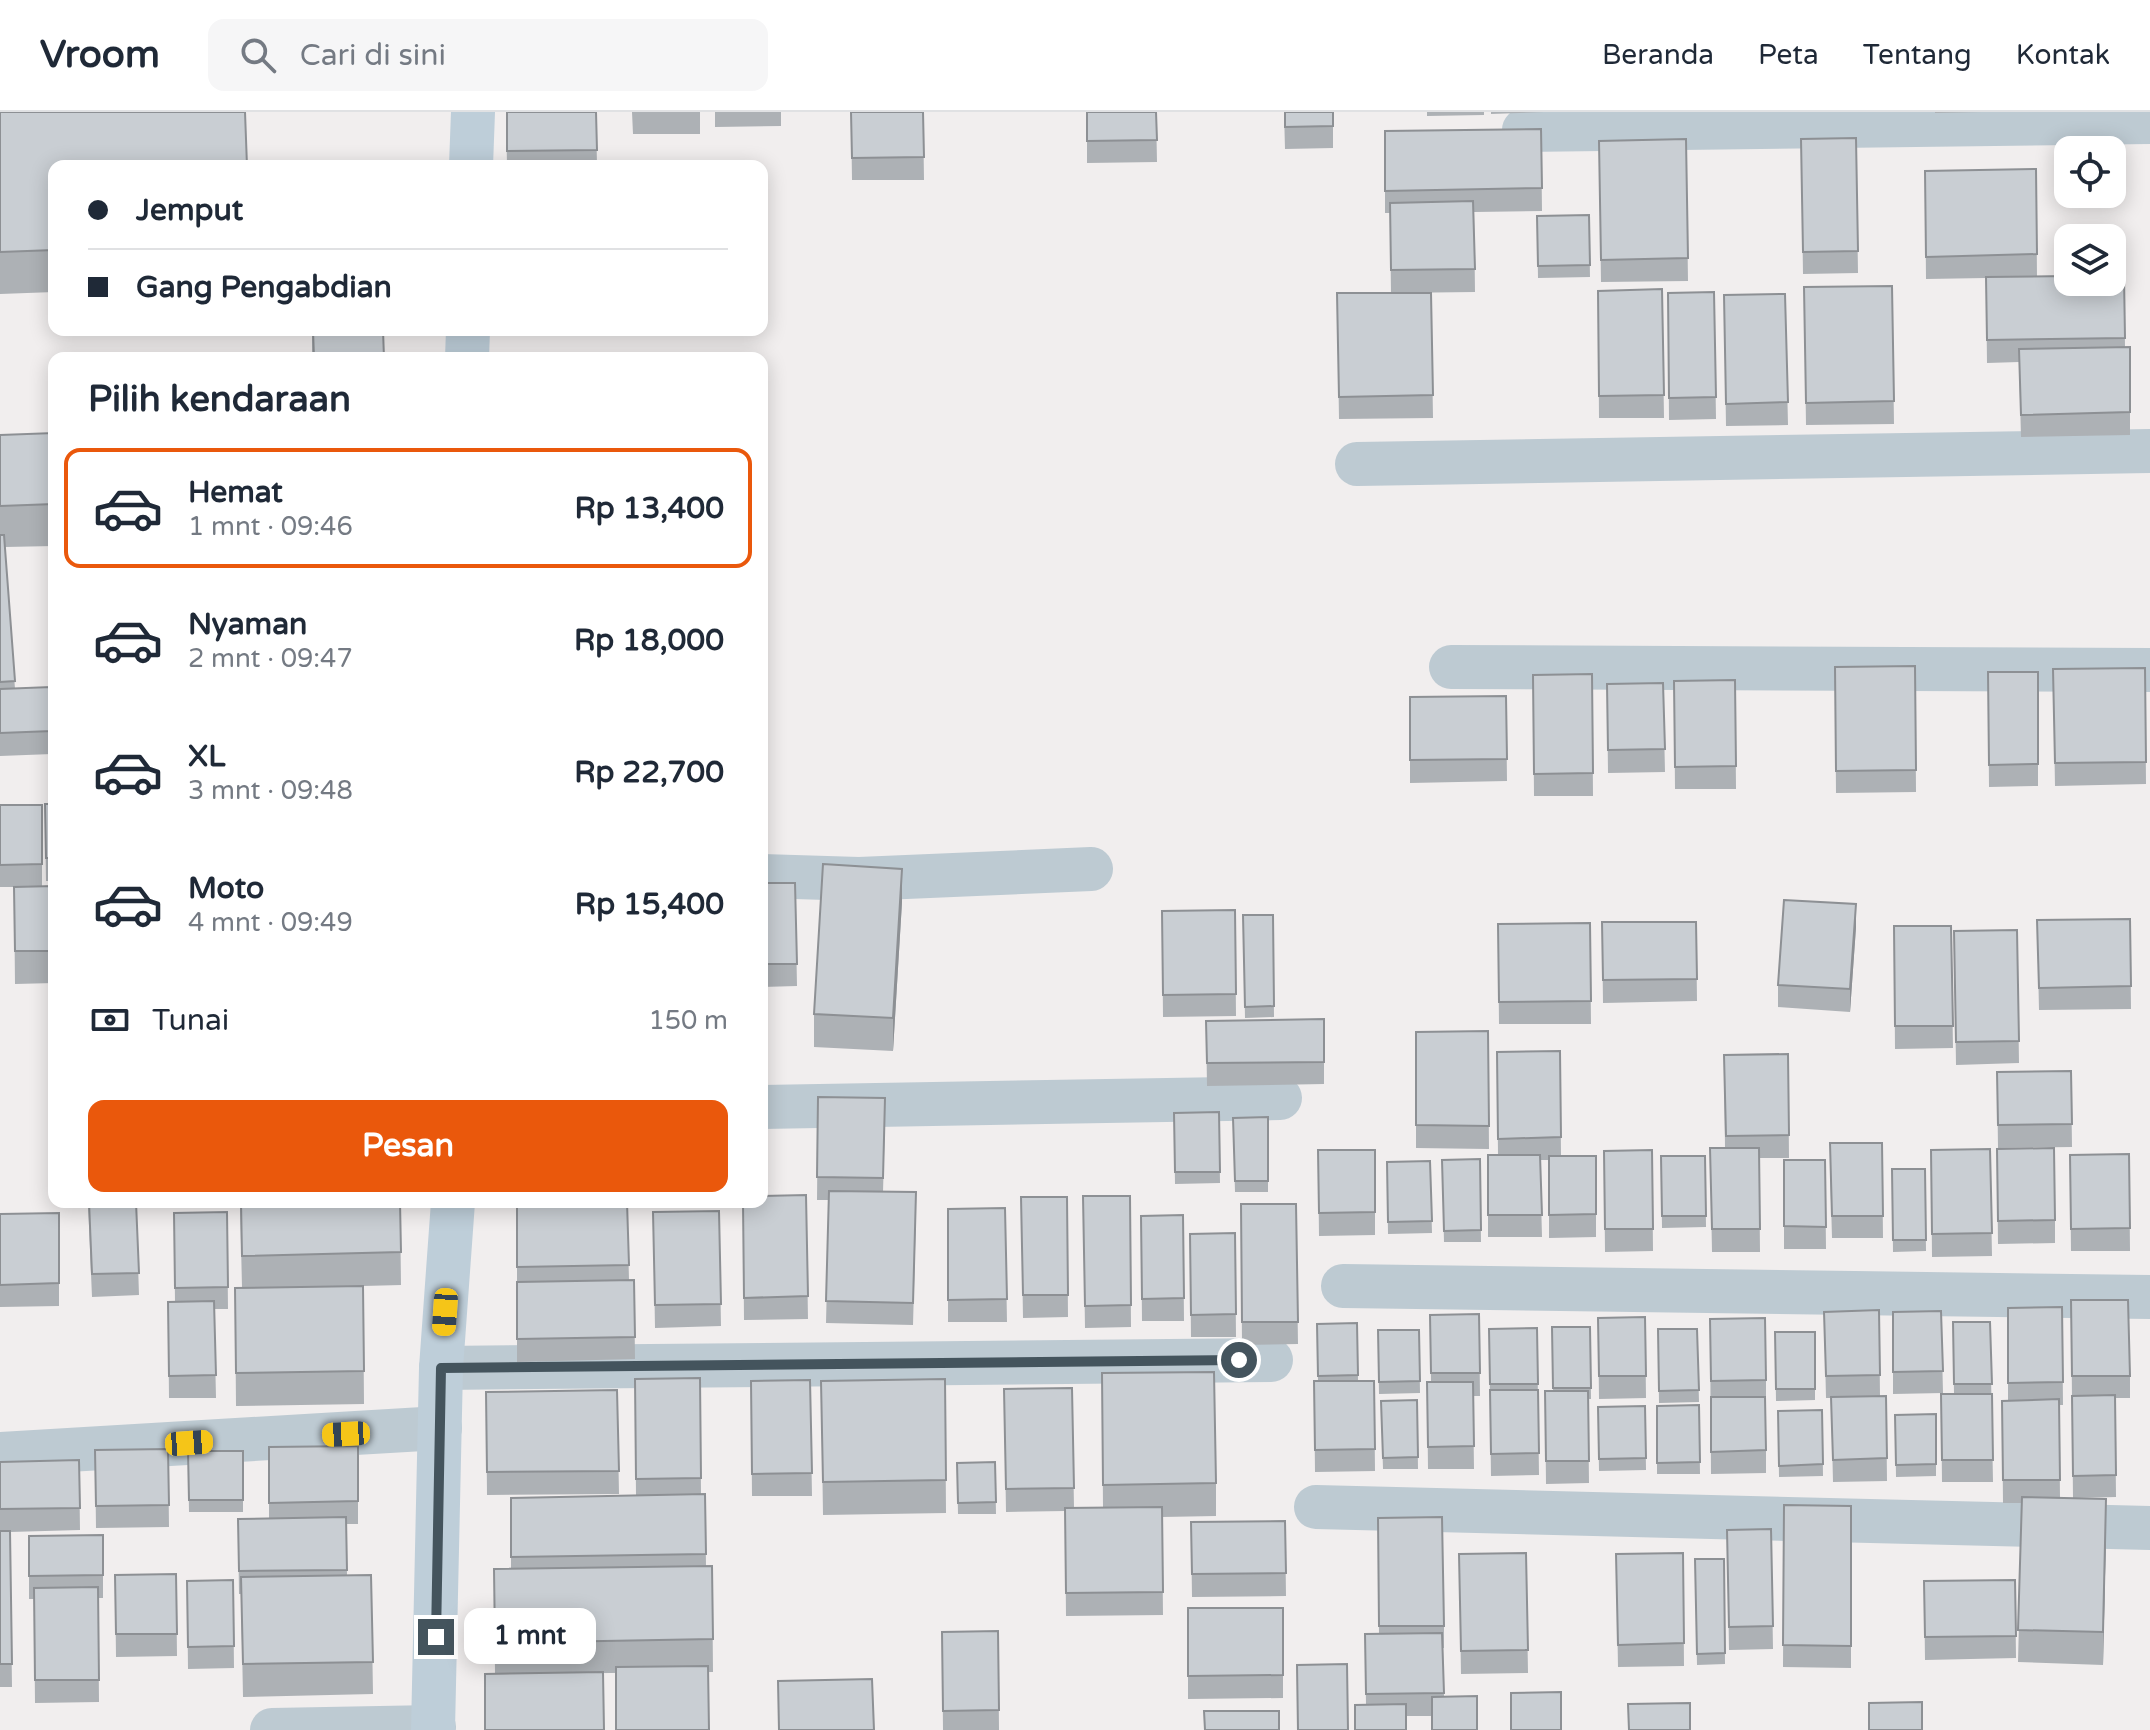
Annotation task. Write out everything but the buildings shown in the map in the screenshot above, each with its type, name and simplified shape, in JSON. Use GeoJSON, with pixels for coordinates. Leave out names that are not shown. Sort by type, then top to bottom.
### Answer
{"type":"FeatureCollection","features":[{"type":"Feature","properties":{"kind":"street"},"geometry":{"type":"LineString","coordinates":[[471,160],[473,112]]}},
{"type":"Feature","properties":{"kind":"street"},"geometry":{"type":"LineString","coordinates":[[1524,130],[2150,122]]}},
{"type":"Feature","properties":{"kind":"street"},"geometry":{"type":"LineString","coordinates":[[1357,464],[2150,451]]}},
{"type":"Feature","properties":{"kind":"street"},"geometry":{"type":"LineString","coordinates":[[1451,667],[2150,670]]}},
{"type":"Feature","properties":{"kind":"street"},"geometry":{"type":"LineString","coordinates":[[768,876],[859,879],[1091,869]]}},
{"type":"Feature","properties":{"kind":"street"},"geometry":{"type":"LineString","coordinates":[[768,1107],[1280,1098]]}},
{"type":"Feature","properties":{"kind":"street"},"geometry":{"type":"LineString","coordinates":[[272,1730],[434,1728],[441,1368],[453,1208]]}},
{"type":"Feature","properties":{"kind":"street"},"geometry":{"type":"LineString","coordinates":[[1343,1286],[2150,1297]]}},
{"type":"Feature","properties":{"kind":"street"},"geometry":{"type":"LineString","coordinates":[[441,1368],[1271,1360]]}},
{"type":"Feature","properties":{"kind":"street"},"geometry":{"type":"LineString","coordinates":[[0,1454],[440,1428]]}},
{"type":"Feature","properties":{"kind":"street"},"geometry":{"type":"LineString","coordinates":[[1316,1507],[2150,1528]]}},
{"type":"Feature","properties":{"kind":"route"},"geometry":{"type":"LineString","coordinates":[[436,1637],[441,1368],[1239,1360]]}}]}
